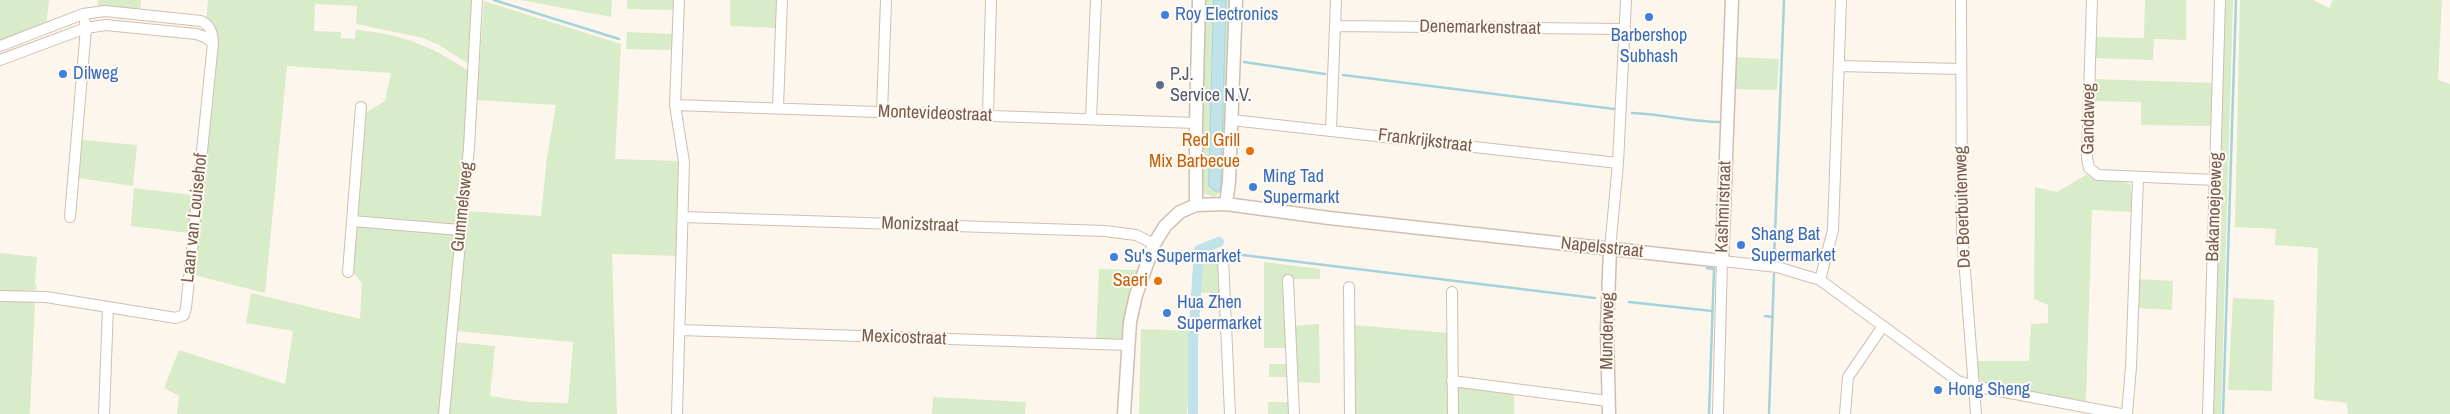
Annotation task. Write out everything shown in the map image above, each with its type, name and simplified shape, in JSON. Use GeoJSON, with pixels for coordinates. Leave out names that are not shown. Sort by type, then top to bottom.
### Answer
{"type":"FeatureCollection","features":[{"type":"Feature","properties":{"kind":"street","name":"Gummelsweg"},"geometry":{"type":"LineString","coordinates":[[444,414],[468,148],[477,0]]}},
{"type":"Feature","properties":{"kind":"street"},"geometry":{"type":"LineString","coordinates":[[677,414],[684,217],[684,162],[675,105],[679,0]]}},
{"type":"Feature","properties":{"kind":"street"},"geometry":{"type":"LineString","coordinates":[[778,107],[782,0]]}},
{"type":"Feature","properties":{"kind":"street"},"geometry":{"type":"LineString","coordinates":[[882,112],[886,0]]}},
{"type":"Feature","properties":{"kind":"street"},"geometry":{"type":"LineString","coordinates":[[988,115],[991,0]]}},
{"type":"Feature","properties":{"kind":"street"},"geometry":{"type":"LineString","coordinates":[[1091,118],[1096,0]]}},
{"type":"Feature","properties":{"kind":"street"},"geometry":{"type":"LineString","coordinates":[[1124,414],[1130,322],[1136,295],[1154,244],[1165,226],[1175,217],[1196,205],[1199,0]]}},
{"type":"Feature","properties":{"kind":"street"},"geometry":{"type":"LineString","coordinates":[[1226,204],[1232,120],[1236,0]]}},
{"type":"Feature","properties":{"kind":"street"},"geometry":{"type":"LineString","coordinates":[[1331,130],[1336,0]]}},
{"type":"Feature","properties":{"kind":"street"},"geometry":{"type":"LineString","coordinates":[[1610,249],[1618,163],[1626,0]]}},
{"type":"Feature","properties":{"kind":"street","name":"Kashmirstraat"},"geometry":{"type":"LineString","coordinates":[[1718,414],[1732,0]]}},
{"type":"Feature","properties":{"kind":"street"},"geometry":{"type":"LineString","coordinates":[[1820,280],[1833,230],[1841,0]]}},
{"type":"Feature","properties":{"kind":"street","name":"De Boerbuitenweg"},"geometry":{"type":"LineString","coordinates":[[1961,0],[1962,232],[1976,414]]}},
{"type":"Feature","properties":{"kind":"street","name":"Gandaweg"},"geometry":{"type":"LineString","coordinates":[[2092,0],[2087,158],[2089,168],[2098,175],[2216,180]]}},
{"type":"Feature","properties":{"kind":"street","name":"Bakamoejoeweg"},"geometry":{"type":"LineString","coordinates":[[2208,414],[2220,0]]}},
{"type":"Feature","properties":{"kind":"street"},"geometry":{"type":"LineString","coordinates":[[0,46],[83,14],[116,12],[201,22],[207,24],[211,30],[213,43]]}},
{"type":"Feature","properties":{"kind":"street"},"geometry":{"type":"LineString","coordinates":[[70,217],[86,28],[83,14]]}},
{"type":"Feature","properties":{"kind":"street"},"geometry":{"type":"LineString","coordinates":[[0,60],[86,28],[116,26],[196,34],[205,37],[213,43]]}},
{"type":"Feature","properties":{"kind":"street","name":"Denemarkenstraat"},"geometry":{"type":"LineString","coordinates":[[1335,26],[1625,29]]}},
{"type":"Feature","properties":{"kind":"street","name":"Laan van Louisehof"},"geometry":{"type":"LineString","coordinates":[[108,307],[176,318],[184,315],[213,43]]}},
{"type":"Feature","properties":{"kind":"street"},"geometry":{"type":"LineString","coordinates":[[1839,66],[1960,69]]}},
{"type":"Feature","properties":{"kind":"street","name":"Montevideostraat"},"geometry":{"type":"LineString","coordinates":[[675,105],[778,107],[1196,123]]}},
{"type":"Feature","properties":{"kind":"street"},"geometry":{"type":"LineString","coordinates":[[348,272],[362,107]]}},
{"type":"Feature","properties":{"kind":"street","name":"Frankrijkstraat"},"geometry":{"type":"LineString","coordinates":[[1232,120],[1618,163]]}},
{"type":"Feature","properties":{"kind":"street"},"geometry":{"type":"LineString","coordinates":[[2126,414],[2131,367],[2138,178]]}},
{"type":"Feature","properties":{"kind":"street","name":"Napelsstraat"},"geometry":{"type":"LineString","coordinates":[[1196,205],[1226,204],[1777,267],[1820,280],[1958,381],[2083,410],[2121,414]]}},
{"type":"Feature","properties":{"kind":"street","name":"Monizstraat"},"geometry":{"type":"LineString","coordinates":[[684,217],[1105,231],[1136,235],[1154,244]]}},
{"type":"Feature","properties":{"kind":"street"},"geometry":{"type":"LineString","coordinates":[[352,221],[460,230]]}},
{"type":"Feature","properties":{"kind":"street","name":"Munderweg"},"geometry":{"type":"LineString","coordinates":[[1608,408],[1607,329],[1610,249]]}},
{"type":"Feature","properties":{"kind":"street"},"geometry":{"type":"LineString","coordinates":[[1223,259],[1230,414]]}},
{"type":"Feature","properties":{"kind":"street"},"geometry":{"type":"LineString","coordinates":[[1288,280],[1294,414]]}},
{"type":"Feature","properties":{"kind":"street"},"geometry":{"type":"LineString","coordinates":[[1349,287],[1350,414]]}},
{"type":"Feature","properties":{"kind":"street"},"geometry":{"type":"LineString","coordinates":[[1452,292],[1453,414]]}},
{"type":"Feature","properties":{"kind":"street"},"geometry":{"type":"LineString","coordinates":[[0,296],[46,297],[108,307],[104,414]]}},
{"type":"Feature","properties":{"kind":"street"},"geometry":{"type":"LineString","coordinates":[[1844,414],[1848,377],[1883,326]]}},
{"type":"Feature","properties":{"kind":"street","name":"Mexicostraat"},"geometry":{"type":"LineString","coordinates":[[680,330],[1128,345]]}},
{"type":"Feature","properties":{"kind":"street"},"geometry":{"type":"LineString","coordinates":[[1452,381],[1608,408]]}},
{"type":"Feature","properties":{"kind":"green space"},"geometry":{"type":"Polygon","coordinates":[[[0,0],[49,0],[46,26],[0,44],[0,0]]]}},
{"type":"Feature","properties":{"kind":"green space"},"geometry":{"type":"Polygon","coordinates":[[[98,0],[141,0],[140,11],[97,9],[98,0]]]}},
{"type":"Feature","properties":{"kind":"green space"},"geometry":{"type":"Polygon","coordinates":[[[208,0],[476,0],[469,61],[467,63],[439,45],[423,38],[356,24],[357,6],[315,4],[314,31],[341,32],[341,38],[355,39],[356,30],[402,38],[443,55],[470,72],[458,225],[361,221],[356,212],[365,113],[385,101],[391,73],[287,66],[265,293],[194,275],[218,41],[217,31],[206,20],[208,0]]]}},
{"type":"Feature","properties":{"kind":"green space"},"geometry":{"type":"Polygon","coordinates":[[[520,0],[612,0],[611,17],[520,0]]]}},
{"type":"Feature","properties":{"kind":"green space"},"geometry":{"type":"Polygon","coordinates":[[[627,0],[675,0],[674,10],[627,9],[627,0]]]}},
{"type":"Feature","properties":{"kind":"green space"},"geometry":{"type":"Polygon","coordinates":[[[730,0],[779,0],[778,28],[730,26],[730,0]]]}},
{"type":"Feature","properties":{"kind":"green space"},"geometry":{"type":"Polygon","coordinates":[[[1204,0],[1214,0],[1211,103],[1221,184],[1226,0],[1232,0],[1224,190],[1214,197],[1200,192],[1204,0]]]}},
{"type":"Feature","properties":{"kind":"green space"},"geometry":{"type":"Polygon","coordinates":[[[2145,0],[2186,0],[2186,40],[2154,39],[2153,60],[2093,58],[2094,37],[2144,38],[2145,0]]]}},
{"type":"Feature","properties":{"kind":"green space"},"geometry":{"type":"Polygon","coordinates":[[[2224,0],[2233,0],[2221,414],[2211,414],[2224,0]]]}},
{"type":"Feature","properties":{"kind":"green space"},"geometry":{"type":"Polygon","coordinates":[[[2240,0],[2313,0],[2329,8],[2333,0],[2442,0],[2438,80],[2450,84],[2450,414],[2348,414],[2347,403],[2314,399],[2318,248],[2275,245],[2276,229],[2235,227],[2240,0]]]}},
{"type":"Feature","properties":{"kind":"green space"},"geometry":{"type":"Polygon","coordinates":[[[484,1],[621,44],[615,159],[680,161],[680,256],[612,254],[617,414],[449,414],[454,342],[495,346],[490,396],[529,402],[568,403],[573,342],[454,331],[466,211],[541,216],[547,157],[556,105],[477,100],[484,1]]]}},
{"type":"Feature","properties":{"kind":"green space"},"geometry":{"type":"Polygon","coordinates":[[[627,32],[673,34],[672,50],[626,49],[627,32]]]}},
{"type":"Feature","properties":{"kind":"green space"},"geometry":{"type":"Polygon","coordinates":[[[1734,57],[1779,59],[1777,90],[1732,89],[1734,57]]]}},
{"type":"Feature","properties":{"kind":"green space"},"geometry":{"type":"Polygon","coordinates":[[[2093,79],[2215,83],[2214,126],[2141,125],[2141,102],[2092,101],[2093,79]]]}},
{"type":"Feature","properties":{"kind":"green space"},"geometry":{"type":"Polygon","coordinates":[[[82,140],[137,145],[133,186],[78,178],[82,140]]]}},
{"type":"Feature","properties":{"kind":"green space"},"geometry":{"type":"Polygon","coordinates":[[[2086,175],[2097,179],[2120,181],[2131,185],[2132,212],[2092,210],[2086,401],[1985,385],[1979,378],[1976,361],[2029,361],[2031,324],[2048,323],[2048,305],[2034,299],[2035,187],[2057,192],[2086,175]]]}},
{"type":"Feature","properties":{"kind":"green space"},"geometry":{"type":"Polygon","coordinates":[[[134,188],[192,195],[189,233],[131,226],[134,188]]]}},
{"type":"Feature","properties":{"kind":"green space"},"geometry":{"type":"Polygon","coordinates":[[[356,226],[456,234],[440,414],[177,414],[179,396],[164,388],[179,350],[285,384],[293,331],[246,323],[251,293],[360,319],[362,283],[352,271],[356,226]]]}},
{"type":"Feature","properties":{"kind":"green space"},"geometry":{"type":"Polygon","coordinates":[[[0,253],[37,257],[35,283],[37,288],[35,290],[0,293],[0,253]]]}},
{"type":"Feature","properties":{"kind":"green space"},"geometry":{"type":"Polygon","coordinates":[[[1202,260],[1220,260],[1222,293],[1200,293],[1202,260]]]}},
{"type":"Feature","properties":{"kind":"green space"},"geometry":{"type":"Polygon","coordinates":[[[1264,262],[1320,269],[1320,279],[1287,279],[1290,348],[1264,348],[1264,262]]]}},
{"type":"Feature","properties":{"kind":"green space"},"geometry":{"type":"Polygon","coordinates":[[[1099,269],[1139,270],[1125,336],[1121,340],[1096,341],[1099,269]]]}},
{"type":"Feature","properties":{"kind":"green space"},"geometry":{"type":"Polygon","coordinates":[[[2137,279],[2173,281],[2172,310],[2136,308],[2137,279]]]}},
{"type":"Feature","properties":{"kind":"green space"},"geometry":{"type":"Polygon","coordinates":[[[2233,298],[2274,300],[2272,391],[2228,390],[2233,298]]]}},
{"type":"Feature","properties":{"kind":"green space"},"geometry":{"type":"Polygon","coordinates":[[[0,299],[35,300],[30,414],[0,414],[0,299]]]}},
{"type":"Feature","properties":{"kind":"green space"},"geometry":{"type":"Polygon","coordinates":[[[1319,324],[1320,383],[1294,382],[1292,326],[1319,324]]]}},
{"type":"Feature","properties":{"kind":"green space"},"geometry":{"type":"Polygon","coordinates":[[[1352,325],[1449,333],[1450,386],[1514,393],[1514,414],[1352,414],[1352,325]]]}},
{"type":"Feature","properties":{"kind":"green space"},"geometry":{"type":"Polygon","coordinates":[[[1141,329],[1192,331],[1187,414],[1139,414],[1141,329]]]}},
{"type":"Feature","properties":{"kind":"green space"},"geometry":{"type":"Polygon","coordinates":[[[1269,364],[1292,364],[1292,377],[1269,377],[1269,364]]]}},
{"type":"Feature","properties":{"kind":"green space"},"geometry":{"type":"Polygon","coordinates":[[[933,397],[1026,402],[1025,414],[932,414],[933,397]]]}},
{"type":"Feature","properties":{"kind":"green space"},"geometry":{"type":"Polygon","coordinates":[[[1268,402],[1292,402],[1293,414],[1268,414],[1268,402]]]}},
{"type":"Feature","properties":{"kind":"water"},"geometry":{"type":"Polygon","coordinates":[[[1214,0],[1226,0],[1220,191],[1215,191],[1209,186],[1214,0]]]}},
{"type":"Feature","properties":{"kind":"waterway"},"geometry":{"type":"LineString","coordinates":[[494,0],[619,39]]}},
{"type":"Feature","properties":{"kind":"waterway"},"geometry":{"type":"LineString","coordinates":[[1774,260],[1784,0]]}},
{"type":"Feature","properties":{"kind":"waterway"},"geometry":{"type":"LineString","coordinates":[[2223,414],[2236,0]]}},
{"type":"Feature","properties":{"kind":"waterway"},"geometry":{"type":"LineString","coordinates":[[1244,62],[1325,74]]}},
{"type":"Feature","properties":{"kind":"waterway"},"geometry":{"type":"LineString","coordinates":[[1343,75],[1614,109]]}},
{"type":"Feature","properties":{"kind":"waterway"},"geometry":{"type":"LineString","coordinates":[[1632,113],[1720,122]]}},
{"type":"Feature","properties":{"kind":"waterway"},"geometry":{"type":"LineString","coordinates":[[1193,414],[1193,340],[1199,250],[1219,242]]}},
{"type":"Feature","properties":{"kind":"waterway"},"geometry":{"type":"LineString","coordinates":[[1226,253],[1595,298]]}},
{"type":"Feature","properties":{"kind":"waterway"},"geometry":{"type":"LineString","coordinates":[[1707,268],[1714,269],[1709,414]]}},
{"type":"Feature","properties":{"kind":"waterway"},"geometry":{"type":"LineString","coordinates":[[1769,414],[1774,274]]}},
{"type":"Feature","properties":{"kind":"waterway"},"geometry":{"type":"LineString","coordinates":[[1629,302],[1712,311]]}},
{"type":"Feature","properties":{"kind":"waterway"},"geometry":{"type":"LineString","coordinates":[[1765,316],[1773,317]]}},
{"type":"Feature","properties":{"kind":"place","name":"Roy Electronics"},"geometry":{"type":"Point","coordinates":[1165,15]}},
{"type":"Feature","properties":{"kind":"place","name":"Barbershop Subhash"},"geometry":{"type":"Point","coordinates":[1649,17]}},
{"type":"Feature","properties":{"kind":"place","name":"Dilweg"},"geometry":{"type":"Point","coordinates":[63,74]}},
{"type":"Feature","properties":{"kind":"place","name":"P.J. Service N.V."},"geometry":{"type":"Point","coordinates":[1160,85]}},
{"type":"Feature","properties":{"kind":"place","name":"Red Grill Mix Barbecue"},"geometry":{"type":"Point","coordinates":[1250,151]}},
{"type":"Feature","properties":{"kind":"place","name":"Ming Tad Supermarkt"},"geometry":{"type":"Point","coordinates":[1253,187]}},
{"type":"Feature","properties":{"kind":"place","name":"Shang Bat Supermarket"},"geometry":{"type":"Point","coordinates":[1741,245]}},
{"type":"Feature","properties":{"kind":"place","name":"Su's Supermarket"},"geometry":{"type":"Point","coordinates":[1114,257]}},
{"type":"Feature","properties":{"kind":"place","name":"Saeri"},"geometry":{"type":"Point","coordinates":[1158,281]}},
{"type":"Feature","properties":{"kind":"place","name":"Hua Zhen Supermarket"},"geometry":{"type":"Point","coordinates":[1167,313]}},
{"type":"Feature","properties":{"kind":"place","name":"Hong Sheng"},"geometry":{"type":"Point","coordinates":[1938,390]}}]}
